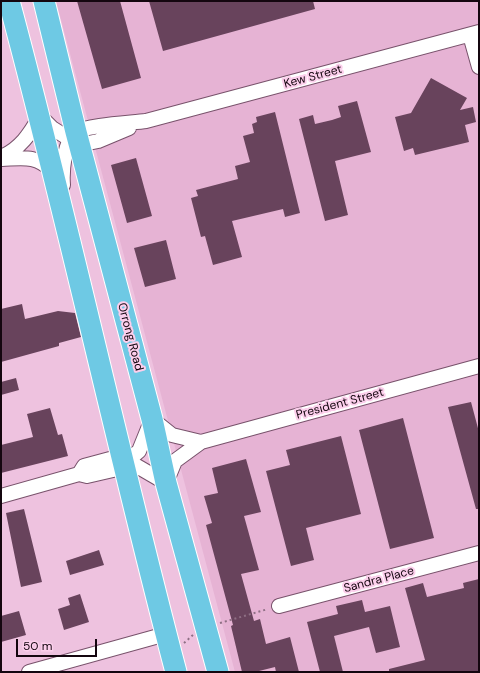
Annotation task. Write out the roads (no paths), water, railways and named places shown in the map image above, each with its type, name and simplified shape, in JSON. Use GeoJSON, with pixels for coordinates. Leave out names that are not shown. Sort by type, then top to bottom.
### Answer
{"type":"FeatureCollection","features":[{"type":"Feature","properties":{"kind":"highway"},"geometry":{"type":"LineString","coordinates":[[9,1],[40,116],[122,462],[176,672]]}},
{"type":"Feature","properties":{"kind":"highway","name":"Orrong Road"},"geometry":{"type":"LineString","coordinates":[[44,1],[75,139],[152,419],[166,483],[212,626],[218,672]]}},
{"type":"Feature","properties":{"kind":"street"},"geometry":{"type":"LineString","coordinates":[[475,34],[479,67]]}},
{"type":"Feature","properties":{"kind":"street","name":"Kew Street"},"geometry":{"type":"LineString","coordinates":[[75,139],[98,141],[146,121],[475,34]]}},
{"type":"Feature","properties":{"kind":"street"},"geometry":{"type":"LineString","coordinates":[[1,158],[22,143],[40,116],[52,128],[75,139],[62,167],[63,184],[78,272]]}},
{"type":"Feature","properties":{"kind":"street"},"geometry":{"type":"LineString","coordinates":[[1,158],[32,158],[42,162],[53,171]]}},
{"type":"Feature","properties":{"kind":"street","name":"President Street"},"geometry":{"type":"LineString","coordinates":[[166,483],[175,462],[201,442],[479,366]]}},
{"type":"Feature","properties":{"kind":"street"},"geometry":{"type":"LineString","coordinates":[[1,496],[79,474],[87,476],[113,470],[122,462],[140,451],[152,419]]}},
{"type":"Feature","properties":{"kind":"street","name":"President Street"},"geometry":{"type":"LineString","coordinates":[[152,419],[172,435],[201,442]]}},
{"type":"Feature","properties":{"kind":"street"},"geometry":{"type":"LineString","coordinates":[[122,462],[135,465],[166,483]]}},
{"type":"Feature","properties":{"kind":"street","name":"Sandra Place"},"geometry":{"type":"LineString","coordinates":[[279,606],[479,553]]}},
{"type":"Feature","properties":{"kind":"street"},"geometry":{"type":"LineString","coordinates":[[29,672],[168,643]]}}]}
